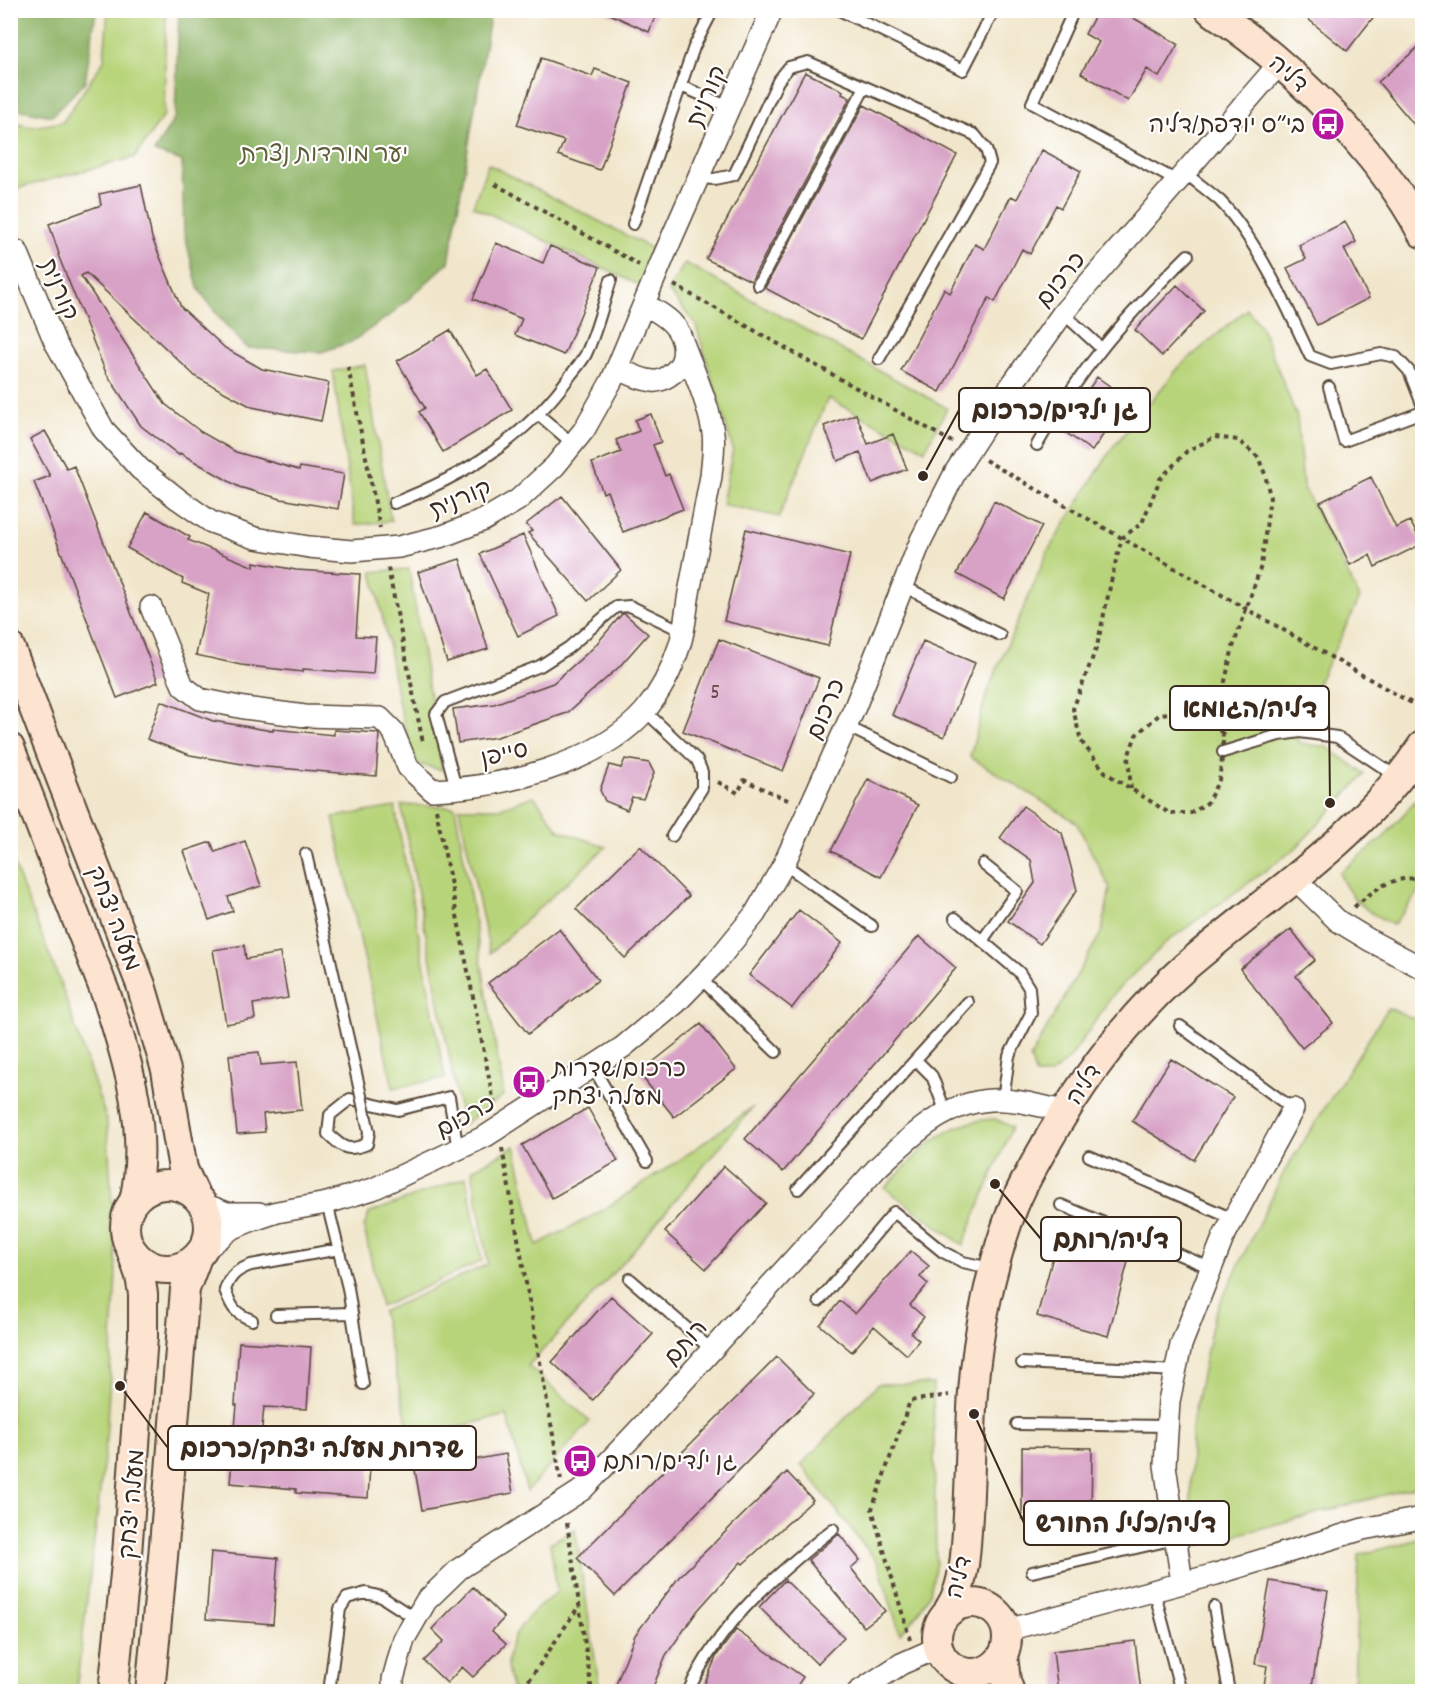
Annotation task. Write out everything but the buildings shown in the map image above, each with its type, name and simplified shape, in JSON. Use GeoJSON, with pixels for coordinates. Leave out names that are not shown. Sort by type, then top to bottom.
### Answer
{"type":"FeatureCollection","features":[{"type":"Feature","properties":{"kind":"street","name":"קורנית"},"geometry":{"type":"LineString","coordinates":[[17,251],[55,342],[104,430],[140,469],[211,522],[255,538],[352,551],[399,547],[443,536],[484,520],[518,500],[555,466],[584,430],[617,368],[772,10]]}},
{"type":"Feature","properties":{"kind":"street","name":"דליה"},"geometry":{"type":"LineString","coordinates":[[1210,10],[1279,64],[1311,93],[1355,139],[1393,184],[1422,233]]}},
{"type":"Feature","properties":{"kind":"street","name":"כרכום"},"geometry":{"type":"LineString","coordinates":[[198,1199],[227,1213],[277,1212],[327,1203],[373,1189],[458,1150],[499,1128],[593,1067],[623,1047],[676,1003],[715,963],[755,914],[784,864],[846,726],[921,540],[956,471],[1008,390],[1063,313],[1279,64]]}},
{"type":"Feature","properties":{"kind":"street","name":"סייפן"},"geometry":{"type":"LineString","coordinates":[[432,790],[484,785],[533,774],[577,758],[616,736],[645,711],[666,679],[680,646],[714,448],[713,432],[681,338],[673,323],[644,304]]}},
{"type":"Feature","properties":{"kind":"street"},"geometry":{"type":"LineString","coordinates":[[655,382],[668,377],[679,367],[685,355],[681,338]]}},
{"type":"Feature","properties":{"kind":"street","name":"סייפן"},"geometry":{"type":"LineString","coordinates":[[617,368],[639,378],[681,388],[694,395],[704,406],[709,420]]}},
{"type":"Feature","properties":{"kind":"street"},"geometry":{"type":"LineString","coordinates":[[151,607],[183,686],[200,699],[244,708],[305,716],[380,718],[393,731],[408,766],[432,790]]}},
{"type":"Feature","properties":{"kind":"street","name":"מעלה יצחק"},"geometry":{"type":"LineString","coordinates":[[10,647],[141,985],[166,1070],[183,1169],[198,1199]]}},
{"type":"Feature","properties":{"kind":"street","name":"דליה"},"geometry":{"type":"LineString","coordinates":[[948,1611],[956,1599],[960,1585],[966,1543],[973,1391],[987,1301],[1013,1208],[1032,1169],[1065,1111],[1099,1060],[1155,995],[1336,844],[1369,813],[1400,778],[1422,746]]}},
{"type":"Feature","properties":{"kind":"street","name":"מעלה יצחק"},"geometry":{"type":"LineString","coordinates":[[10,748],[119,1033],[139,1127],[139,1183],[134,1201]]}},
{"type":"Feature","properties":{"kind":"street"},"geometry":{"type":"LineString","coordinates":[[1294,878],[1338,921],[1422,968]]}},
{"type":"Feature","properties":{"kind":"street","name":"רותם"},"geometry":{"type":"LineString","coordinates":[[393,1692],[393,1679],[404,1639],[426,1601],[459,1569],[582,1490],[877,1168],[913,1134],[946,1113],[991,1100],[1065,1111]]}},
{"type":"Feature","properties":{"kind":"street"},"geometry":{"type":"LineString","coordinates":[[1182,1583],[1165,1465],[1169,1401],[1181,1345],[1223,1238],[1293,1109]]}},
{"type":"Feature","properties":{"kind":"street"},"geometry":{"type":"LineString","coordinates":[[174,1185],[183,1188],[198,1199],[209,1221],[208,1240],[199,1255],[190,1263],[177,1269],[165,1270],[151,1266],[139,1258],[130,1246],[126,1233],[127,1214],[134,1201],[145,1191],[159,1186],[174,1185]]}},
{"type":"Feature","properties":{"kind":"street","name":"כרכום"},"geometry":{"type":"LineString","coordinates":[[199,1255],[231,1229],[277,1212]]}},
{"type":"Feature","properties":{"kind":"street","name":"מעלה יצחק"},"geometry":{"type":"LineString","coordinates":[[113,1692],[127,1554],[143,1336],[143,1294],[140,1276],[130,1246]]}},
{"type":"Feature","properties":{"kind":"street","name":"מעלה יצחק"},"geometry":{"type":"LineString","coordinates":[[150,1692],[185,1289],[199,1255]]}},
{"type":"Feature","properties":{"kind":"street"},"geometry":{"type":"LineString","coordinates":[[926,1653],[943,1659],[972,1682],[995,1665],[1005,1643],[1154,1590],[1363,1529],[1422,1518]]}},
{"type":"Feature","properties":{"kind":"street","name":"דליה"},"geometry":{"type":"LineString","coordinates":[[966,1543],[971,1577],[982,1604]]}},
{"type":"Feature","properties":{"kind":"street"},"geometry":{"type":"LineString","coordinates":[[858,1692],[901,1664],[926,1653],[940,1620],[948,1611],[971,1602],[993,1609],[1002,1618],[1006,1681],[1010,1692]]}},
{"type":"Feature","properties":{"kind":"lane"},"geometry":{"type":"LineString","coordinates":[[633,224],[694,47],[713,10]]}},
{"type":"Feature","properties":{"kind":"lane"},"geometry":{"type":"LineString","coordinates":[[839,10],[963,70],[994,10]]}},
{"type":"Feature","properties":{"kind":"lane"},"geometry":{"type":"LineString","coordinates":[[1074,10],[1032,103],[1180,177],[1220,201],[1245,232],[1273,281],[1310,356],[1331,364],[1381,354],[1396,357],[1409,372],[1422,404]]}},
{"type":"Feature","properties":{"kind":"lane"},"geometry":{"type":"LineString","coordinates":[[698,178],[714,179],[734,175],[778,81],[789,67],[808,62],[975,135],[986,149],[990,163],[879,359]]}},
{"type":"Feature","properties":{"kind":"lane"},"geometry":{"type":"LineString","coordinates":[[681,86],[729,107]]}},
{"type":"Feature","properties":{"kind":"lane"},"geometry":{"type":"LineString","coordinates":[[758,285],[865,87]]}},
{"type":"Feature","properties":{"kind":"lane"},"geometry":{"type":"LineString","coordinates":[[1038,445],[1056,412],[1101,348],[1126,318],[1188,255]]}},
{"type":"Feature","properties":{"kind":"lane"},"geometry":{"type":"LineString","coordinates":[[394,503],[434,488],[479,462],[514,437],[554,398],[586,354],[611,280]]}},
{"type":"Feature","properties":{"kind":"lane"},"geometry":{"type":"LineString","coordinates":[[1063,313],[1101,348]]}},
{"type":"Feature","properties":{"kind":"lane"},"geometry":{"type":"LineString","coordinates":[[1329,387],[1344,441],[1422,412]]}},
{"type":"Feature","properties":{"kind":"lane"},"geometry":{"type":"LineString","coordinates":[[538,414],[573,444]]}},
{"type":"Feature","properties":{"kind":"lane"},"geometry":{"type":"LineString","coordinates":[[903,586],[1000,635]]}},
{"type":"Feature","properties":{"kind":"lane"},"geometry":{"type":"LineString","coordinates":[[456,788],[436,714],[445,702],[540,666],[568,648],[616,607],[630,606],[682,631]]}},
{"type":"Feature","properties":{"kind":"lane"},"geometry":{"type":"LineString","coordinates":[[645,711],[697,760],[702,772],[702,788],[672,836]]}},
{"type":"Feature","properties":{"kind":"lane"},"geometry":{"type":"LineString","coordinates":[[846,726],[951,777]]}},
{"type":"Feature","properties":{"kind":"lane"},"geometry":{"type":"LineString","coordinates":[[1223,753],[1279,735],[1300,732],[1336,736],[1400,778]]}},
{"type":"Feature","properties":{"kind":"lane"},"geometry":{"type":"LineString","coordinates":[[306,854],[358,1082],[369,1132],[367,1144],[355,1149],[342,1147],[328,1134],[330,1115],[350,1099],[398,1110],[449,1097],[458,1150]]}},
{"type":"Feature","properties":{"kind":"lane"},"geometry":{"type":"LineString","coordinates":[[784,864],[872,926]]}},
{"type":"Feature","properties":{"kind":"lane"},"geometry":{"type":"LineString","coordinates":[[982,941],[1017,891],[983,864]]}},
{"type":"Feature","properties":{"kind":"lane"},"geometry":{"type":"LineString","coordinates":[[955,918],[1019,972],[1029,988],[1031,1013],[1009,1056],[1003,1100]]}},
{"type":"Feature","properties":{"kind":"lane"},"geometry":{"type":"LineString","coordinates":[[700,978],[776,1053]]}},
{"type":"Feature","properties":{"kind":"lane"},"geometry":{"type":"LineString","coordinates":[[798,1189],[968,1002]]}},
{"type":"Feature","properties":{"kind":"lane"},"geometry":{"type":"LineString","coordinates":[[1180,1026],[1293,1109]]}},
{"type":"Feature","properties":{"kind":"lane"},"geometry":{"type":"LineString","coordinates":[[916,1060],[932,1076],[946,1113]]}},
{"type":"Feature","properties":{"kind":"lane"},"geometry":{"type":"LineString","coordinates":[[593,1067],[647,1161]]}},
{"type":"Feature","properties":{"kind":"lane"},"geometry":{"type":"LineString","coordinates":[[1089,1156],[1233,1219]]}},
{"type":"Feature","properties":{"kind":"lane"},"geometry":{"type":"LineString","coordinates":[[327,1203],[348,1288],[363,1384]]}},
{"type":"Feature","properties":{"kind":"lane"},"geometry":{"type":"LineString","coordinates":[[1061,1205],[1211,1268]]}},
{"type":"Feature","properties":{"kind":"lane"},"geometry":{"type":"LineString","coordinates":[[819,1301],[894,1212],[943,1252],[963,1262],[995,1270]]}},
{"type":"Feature","properties":{"kind":"lane"},"geometry":{"type":"LineString","coordinates":[[252,1320],[238,1315],[225,1290],[237,1269],[339,1249]]}},
{"type":"Feature","properties":{"kind":"lane"},"geometry":{"type":"LineString","coordinates":[[630,1279],[712,1350]]}},
{"type":"Feature","properties":{"kind":"lane"},"geometry":{"type":"LineString","coordinates":[[276,1315],[352,1313]]}},
{"type":"Feature","properties":{"kind":"lane"},"geometry":{"type":"LineString","coordinates":[[1022,1363],[1176,1371]]}},
{"type":"Feature","properties":{"kind":"lane"},"geometry":{"type":"LineString","coordinates":[[1017,1424],[1168,1426]]}},
{"type":"Feature","properties":{"kind":"lane"},"geometry":{"type":"LineString","coordinates":[[687,1692],[712,1646],[745,1605],[781,1571],[833,1529]]}},
{"type":"Feature","properties":{"kind":"lane"},"geometry":{"type":"LineString","coordinates":[[1032,1572],[1175,1539]]}},
{"type":"Feature","properties":{"kind":"lane"},"geometry":{"type":"LineString","coordinates":[[1154,1590],[1181,1692]]}},
{"type":"Feature","properties":{"kind":"lane"},"geometry":{"type":"LineString","coordinates":[[330,1692],[340,1609],[347,1598],[366,1593],[382,1597],[416,1618]]}},
{"type":"Feature","properties":{"kind":"lane"},"geometry":{"type":"LineString","coordinates":[[1214,1607],[1229,1692]]}},
{"type":"Feature","properties":{"kind":"path"},"geometry":{"type":"LineString","coordinates":[[495,184],[1422,709]]}},
{"type":"Feature","properties":{"kind":"path"},"geometry":{"type":"LineString","coordinates":[[348,367],[423,744]]}},
{"type":"Feature","properties":{"kind":"path"},"geometry":{"type":"LineString","coordinates":[[1215,437],[1238,440],[1258,457],[1265,474],[1270,497],[1261,566],[1246,608],[1233,647],[1222,694],[1223,753],[1219,780],[1207,803],[1191,813],[1169,813],[1106,773],[1081,741],[1073,709],[1097,646],[1122,538],[1142,523],[1160,479],[1186,451],[1215,437]]}},
{"type":"Feature","properties":{"kind":"path"},"geometry":{"type":"LineString","coordinates":[[1131,789],[1128,757],[1136,735],[1160,714],[1186,711],[1206,717],[1222,734]]}},
{"type":"Feature","properties":{"kind":"path"},"geometry":{"type":"LineString","coordinates":[[702,772],[738,794],[744,780],[809,809]]}},
{"type":"Feature","properties":{"kind":"path"},"geometry":{"type":"LineString","coordinates":[[432,790],[499,1128],[564,1502],[592,1692]]}},
{"type":"Feature","properties":{"kind":"path"},"geometry":{"type":"LineString","coordinates":[[1338,921],[1376,889],[1398,878],[1417,878],[1422,872]]}},
{"type":"Feature","properties":{"kind":"path"},"geometry":{"type":"LineString","coordinates":[[926,1653],[873,1509],[910,1401],[973,1391]]}},
{"type":"Feature","properties":{"kind":"path"},"geometry":{"type":"LineString","coordinates":[[506,1692],[526,1685],[579,1605]]}},
{"type":"Feature","properties":{"kind":"green space"},"geometry":{"type":"Polygon","coordinates":[[[10,11],[96,11],[85,82],[52,116],[11,108],[10,11]]]}},
{"type":"Feature","properties":{"kind":"green space"},"geometry":{"type":"Polygon","coordinates":[[[108,11],[166,11],[164,115],[135,157],[11,190],[11,123],[32,127],[63,122],[104,60],[108,11]]]}},
{"type":"Feature","properties":{"kind":"green space","name":"יער מורדות נצרת"},"geometry":{"type":"Polygon","coordinates":[[[179,11],[491,11],[449,262],[393,313],[351,342],[321,352],[247,348],[218,316],[198,288],[184,232],[182,161],[154,152],[175,117],[179,11]]]}},
{"type":"Feature","properties":{"kind":"green space"},"geometry":{"type":"Polygon","coordinates":[[[488,164],[659,252],[643,287],[473,206],[488,164]]]}},
{"type":"Feature","properties":{"kind":"green space"},"geometry":{"type":"Polygon","coordinates":[[[685,263],[947,408],[925,450],[828,398],[779,517],[722,504],[733,449],[696,325],[668,290],[685,263]]]}},
{"type":"Feature","properties":{"kind":"green space"},"geometry":{"type":"Polygon","coordinates":[[[1247,309],[1261,327],[1297,417],[1303,486],[1360,598],[1297,725],[1298,743],[1327,747],[1365,774],[1295,849],[1168,941],[1115,992],[1070,1058],[1050,1075],[1036,1075],[1030,1058],[1102,931],[1110,888],[1076,822],[970,757],[987,692],[1049,549],[1113,447],[1180,366],[1247,309]]]}},
{"type":"Feature","properties":{"kind":"green space"},"geometry":{"type":"Polygon","coordinates":[[[365,365],[391,521],[355,525],[333,371],[365,365]]]}},
{"type":"Feature","properties":{"kind":"green space"},"geometry":{"type":"Polygon","coordinates":[[[409,569],[442,770],[418,764],[407,736],[372,572],[409,569]]]}},
{"type":"Feature","properties":{"kind":"green space"},"geometry":{"type":"Polygon","coordinates":[[[1422,793],[1422,888],[1393,925],[1360,904],[1349,891],[1339,873],[1383,838],[1422,793]]]}},
{"type":"Feature","properties":{"kind":"green space"},"geometry":{"type":"Polygon","coordinates":[[[534,796],[559,830],[606,847],[490,953],[459,808],[501,808],[534,796]]]}},
{"type":"Feature","properties":{"kind":"green space"},"geometry":{"type":"Polygon","coordinates":[[[401,805],[455,807],[504,1095],[461,1126],[460,1112],[401,805]]]}},
{"type":"Feature","properties":{"kind":"green space"},"geometry":{"type":"Polygon","coordinates":[[[395,807],[445,1078],[393,1088],[333,817],[395,807]]]}},
{"type":"Feature","properties":{"kind":"green space"},"geometry":{"type":"Polygon","coordinates":[[[10,855],[59,979],[107,1121],[116,1272],[106,1441],[76,1691],[11,1691],[10,855]]]}},
{"type":"Feature","properties":{"kind":"green space"},"geometry":{"type":"Polygon","coordinates":[[[1388,1008],[1422,1022],[1422,1485],[1191,1547],[1191,1428],[1214,1316],[1284,1172],[1388,1008]]]}},
{"type":"Feature","properties":{"kind":"green space"},"geometry":{"type":"Polygon","coordinates":[[[753,1107],[626,1259],[528,1366],[590,1421],[527,1491],[507,1415],[411,1438],[382,1312],[488,1264],[472,1170],[515,1146],[537,1245],[600,1212],[678,1161],[753,1107]]]}},
{"type":"Feature","properties":{"kind":"green space"},"geometry":{"type":"Polygon","coordinates":[[[995,1119],[1012,1127],[963,1245],[885,1188],[921,1151],[946,1132],[976,1121],[995,1119]]]}},
{"type":"Feature","properties":{"kind":"green space"},"geometry":{"type":"Polygon","coordinates":[[[466,1177],[482,1261],[381,1307],[364,1227],[369,1213],[466,1177]]]}},
{"type":"Feature","properties":{"kind":"green space"},"geometry":{"type":"Polygon","coordinates":[[[878,1384],[933,1384],[936,1563],[930,1593],[917,1615],[900,1634],[878,1563],[801,1465],[878,1384]]]}},
{"type":"Feature","properties":{"kind":"green space"},"geometry":{"type":"Polygon","coordinates":[[[575,1529],[600,1691],[513,1691],[507,1664],[512,1641],[531,1614],[557,1592],[550,1543],[575,1529]]]}},
{"type":"Feature","properties":{"kind":"green space"},"geometry":{"type":"Polygon","coordinates":[[[1422,1538],[1422,1691],[1354,1691],[1359,1555],[1422,1538]]]}},
{"type":"Feature","properties":{"kind":"place","name":"בי״ס יודפת/דליה"},"geometry":{"type":"Point","coordinates":[1328,124]}},
{"type":"Feature","properties":{"kind":"place","name":"גן ילדים/כרכום"},"geometry":{"type":"Point","coordinates":[923,476]}},
{"type":"Feature","properties":{"kind":"place","name":"דליה/הגומא"},"geometry":{"type":"Point","coordinates":[1330,803]}},
{"type":"Feature","properties":{"kind":"place","name":"כרכום/שדרות מעלה יצחק"},"geometry":{"type":"Point","coordinates":[529,1082]}},
{"type":"Feature","properties":{"kind":"place","name":"דליה/רותם"},"geometry":{"type":"Point","coordinates":[995,1184]}},
{"type":"Feature","properties":{"kind":"place","name":"שדרות מעלה יצחק/כרכום"},"geometry":{"type":"Point","coordinates":[120,1386]}},
{"type":"Feature","properties":{"kind":"place","name":"דליה/כליל החורש"},"geometry":{"type":"Point","coordinates":[974,1414]}},
{"type":"Feature","properties":{"kind":"place","name":"גן ילדים/רותם"},"geometry":{"type":"Point","coordinates":[580,1461]}}]}
